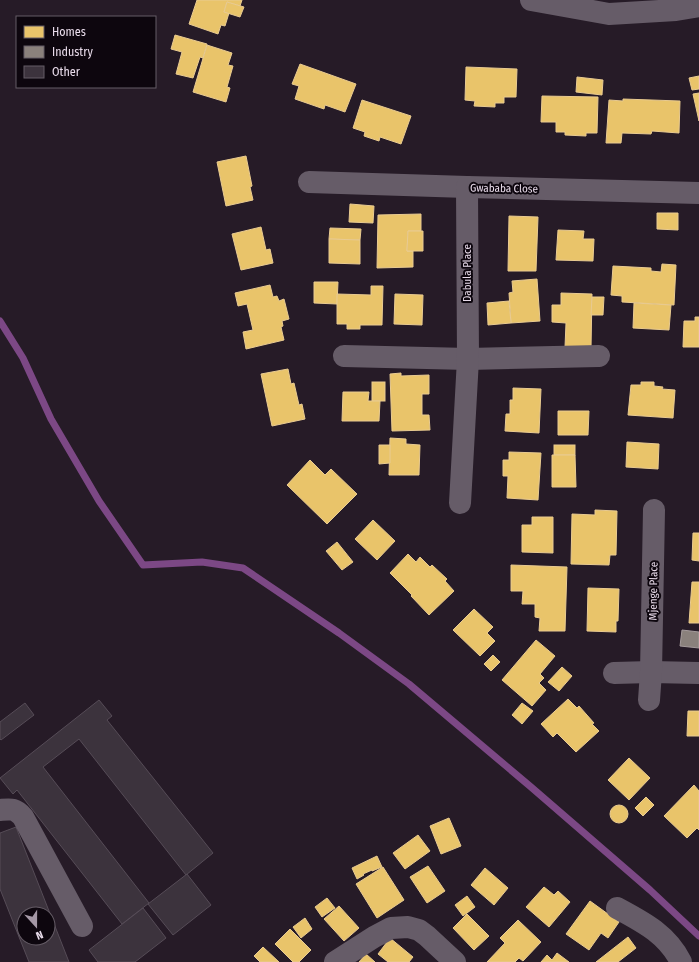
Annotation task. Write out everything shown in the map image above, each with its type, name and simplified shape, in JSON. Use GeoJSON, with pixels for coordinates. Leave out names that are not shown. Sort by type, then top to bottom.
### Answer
{"type":"FeatureCollection","features":[{"type":"Feature","properties":{"kind":"street"},"geometry":{"type":"LineString","coordinates":[[532,0],[609,14],[676,10],[699,6]]}},
{"type":"Feature","properties":{"kind":"street","name":"Gwababa Close"},"geometry":{"type":"LineString","coordinates":[[309,182],[699,193]]}},
{"type":"Feature","properties":{"kind":"street","name":"Dabula Place"},"geometry":{"type":"LineString","coordinates":[[460,503],[468,359],[467,187]]}},
{"type":"Feature","properties":{"kind":"street"},"geometry":{"type":"LineString","coordinates":[[344,356],[468,359],[599,356]]}},
{"type":"Feature","properties":{"kind":"street","name":"Mjenge Place"},"geometry":{"type":"LineString","coordinates":[[649,700],[651,672],[654,510]]}},
{"type":"Feature","properties":{"kind":"street"},"geometry":{"type":"LineString","coordinates":[[614,672],[699,673]]}},
{"type":"Feature","properties":{"kind":"street"},"geometry":{"type":"LineString","coordinates":[[0,810],[12,809],[19,812],[23,817],[82,926]]}},
{"type":"Feature","properties":{"kind":"street"},"geometry":{"type":"LineString","coordinates":[[617,908],[658,932],[672,947],[681,962]]}},
{"type":"Feature","properties":{"kind":"street"},"geometry":{"type":"LineString","coordinates":[[335,962],[391,928],[408,927],[419,930],[455,962]]}},
{"type":"Feature","properties":{"kind":"building: Homes"},"geometry":{"type":"Polygon","coordinates":[[[197,0],[242,0],[240,6],[227,2],[224,12],[229,13],[225,26],[221,25],[218,34],[189,24],[197,0]]]}},
{"type":"Feature","properties":{"kind":"building: Homes"},"geometry":{"type":"Polygon","coordinates":[[[227,2],[244,7],[240,17],[224,12],[227,2]]]}},
{"type":"Feature","properties":{"kind":"building: Homes"},"geometry":{"type":"Polygon","coordinates":[[[175,35],[207,44],[203,58],[200,57],[193,78],[176,74],[182,52],[171,49],[175,35]]]}},
{"type":"Feature","properties":{"kind":"building: Homes"},"geometry":{"type":"Polygon","coordinates":[[[207,45],[232,53],[228,65],[233,66],[227,87],[230,88],[226,102],[193,92],[207,45]]]}},
{"type":"Feature","properties":{"kind":"building: Homes"},"geometry":{"type":"Polygon","coordinates":[[[300,64],[356,84],[345,112],[325,105],[324,109],[295,99],[299,86],[292,84],[300,64]]]}},
{"type":"Feature","properties":{"kind":"building: Homes"},"geometry":{"type":"Polygon","coordinates":[[[466,67],[517,69],[516,97],[504,97],[504,103],[495,103],[495,107],[474,106],[475,101],[465,100],[466,67]]]}},
{"type":"Feature","properties":{"kind":"building: Homes"},"geometry":{"type":"Polygon","coordinates":[[[699,76],[699,89],[692,90],[689,78],[699,76]]]}},
{"type":"Feature","properties":{"kind":"building: Homes"},"geometry":{"type":"Polygon","coordinates":[[[577,77],[603,80],[602,95],[576,92],[577,77]]]}},
{"type":"Feature","properties":{"kind":"building: Homes"},"geometry":{"type":"Polygon","coordinates":[[[699,93],[699,121],[693,94],[699,93]]]}},
{"type":"Feature","properties":{"kind":"building: Homes"},"geometry":{"type":"Polygon","coordinates":[[[542,96],[598,97],[597,133],[586,133],[586,136],[565,135],[565,132],[556,132],[556,122],[541,122],[542,96]]]}},
{"type":"Feature","properties":{"kind":"building: Homes"},"geometry":{"type":"Polygon","coordinates":[[[623,99],[680,101],[679,133],[652,131],[651,134],[622,133],[621,143],[606,143],[609,100],[623,101],[623,99]]]}},
{"type":"Feature","properties":{"kind":"building: Homes"},"geometry":{"type":"Polygon","coordinates":[[[362,100],[411,116],[401,144],[380,137],[379,141],[364,136],[365,132],[353,128],[362,100]]]}},
{"type":"Feature","properties":{"kind":"building: Homes"},"geometry":{"type":"Polygon","coordinates":[[[246,156],[252,186],[250,187],[253,200],[226,206],[217,162],[246,156]]]}},
{"type":"Feature","properties":{"kind":"building: Homes"},"geometry":{"type":"Polygon","coordinates":[[[350,204],[374,206],[373,223],[349,222],[350,204]]]}},
{"type":"Feature","properties":{"kind":"building: Homes"},"geometry":{"type":"Polygon","coordinates":[[[657,213],[678,213],[678,230],[657,229],[657,213]]]}},
{"type":"Feature","properties":{"kind":"building: Homes"},"geometry":{"type":"Polygon","coordinates":[[[421,214],[421,231],[408,231],[407,251],[413,251],[413,267],[377,268],[378,215],[421,214]]]}},
{"type":"Feature","properties":{"kind":"building: Homes"},"geometry":{"type":"Polygon","coordinates":[[[509,216],[538,217],[536,271],[508,271],[509,216]]]}},
{"type":"Feature","properties":{"kind":"building: Homes"},"geometry":{"type":"Polygon","coordinates":[[[261,227],[266,250],[270,249],[273,263],[241,270],[232,234],[261,227]]]}},
{"type":"Feature","properties":{"kind":"building: Homes"},"geometry":{"type":"Polygon","coordinates":[[[330,228],[361,229],[360,240],[329,239],[330,228]]]}},
{"type":"Feature","properties":{"kind":"building: Homes"},"geometry":{"type":"Polygon","coordinates":[[[558,230],[584,231],[583,239],[594,239],[593,261],[556,260],[558,230]]]}},
{"type":"Feature","properties":{"kind":"building: Homes"},"geometry":{"type":"Polygon","coordinates":[[[408,231],[423,231],[423,251],[407,251],[408,231]]]}},
{"type":"Feature","properties":{"kind":"building: Homes"},"geometry":{"type":"Polygon","coordinates":[[[329,239],[360,240],[360,264],[329,263],[329,239]]]}},
{"type":"Feature","properties":{"kind":"building: Homes"},"geometry":{"type":"Polygon","coordinates":[[[662,264],[676,265],[674,305],[622,302],[622,296],[611,295],[613,266],[651,268],[651,271],[661,272],[662,264]]]}},
{"type":"Feature","properties":{"kind":"building: Homes"},"geometry":{"type":"Polygon","coordinates":[[[537,279],[540,321],[511,323],[509,293],[513,292],[512,281],[537,279]]]}},
{"type":"Feature","properties":{"kind":"building: Homes"},"geometry":{"type":"Polygon","coordinates":[[[314,282],[338,282],[337,304],[314,303],[314,282]]]}},
{"type":"Feature","properties":{"kind":"building: Homes"},"geometry":{"type":"Polygon","coordinates":[[[270,285],[273,297],[277,296],[279,301],[284,299],[289,319],[282,321],[283,326],[281,327],[284,340],[246,349],[243,332],[253,330],[247,304],[238,306],[235,293],[270,285]]]}},
{"type":"Feature","properties":{"kind":"building: Homes"},"geometry":{"type":"Polygon","coordinates":[[[371,286],[383,286],[382,325],[360,325],[360,329],[347,329],[347,324],[337,324],[337,294],[371,295],[371,286]]]}},
{"type":"Feature","properties":{"kind":"building: Homes"},"geometry":{"type":"Polygon","coordinates":[[[561,293],[592,294],[591,348],[565,347],[566,323],[552,322],[552,305],[561,305],[561,293]]]}},
{"type":"Feature","properties":{"kind":"building: Homes"},"geometry":{"type":"Polygon","coordinates":[[[395,294],[423,295],[422,325],[394,324],[395,294]]]}},
{"type":"Feature","properties":{"kind":"building: Homes"},"geometry":{"type":"Polygon","coordinates":[[[592,297],[604,297],[603,315],[591,315],[592,297]]]}},
{"type":"Feature","properties":{"kind":"building: Homes"},"geometry":{"type":"Polygon","coordinates":[[[509,301],[511,323],[488,325],[487,303],[509,301]]]}},
{"type":"Feature","properties":{"kind":"building: Homes"},"geometry":{"type":"Polygon","coordinates":[[[634,303],[671,305],[669,330],[633,328],[634,303]]]}},
{"type":"Feature","properties":{"kind":"building: Homes"},"geometry":{"type":"Polygon","coordinates":[[[695,317],[699,317],[699,347],[683,347],[684,321],[695,321],[695,317]]]}},
{"type":"Feature","properties":{"kind":"building: Homes"},"geometry":{"type":"Polygon","coordinates":[[[288,369],[291,384],[294,383],[299,405],[302,404],[305,419],[272,426],[261,374],[288,369]]]}},
{"type":"Feature","properties":{"kind":"building: Homes"},"geometry":{"type":"Polygon","coordinates":[[[401,373],[401,376],[429,375],[429,394],[422,394],[422,415],[429,415],[430,430],[392,431],[390,374],[401,373]]]}},
{"type":"Feature","properties":{"kind":"building: Homes"},"geometry":{"type":"Polygon","coordinates":[[[372,382],[385,382],[385,401],[372,401],[372,382]]]}},
{"type":"Feature","properties":{"kind":"building: Homes"},"geometry":{"type":"Polygon","coordinates":[[[641,382],[654,382],[654,386],[663,387],[662,389],[675,390],[673,418],[628,415],[631,385],[641,385],[641,382]]]}},
{"type":"Feature","properties":{"kind":"building: Homes"},"geometry":{"type":"Polygon","coordinates":[[[513,388],[541,389],[539,433],[505,431],[506,414],[510,414],[510,400],[513,400],[513,388]]]}},
{"type":"Feature","properties":{"kind":"building: Homes"},"geometry":{"type":"Polygon","coordinates":[[[343,392],[369,392],[368,401],[380,401],[379,421],[342,421],[343,392]]]}},
{"type":"Feature","properties":{"kind":"building: Homes"},"geometry":{"type":"Polygon","coordinates":[[[558,411],[589,411],[588,435],[558,435],[558,411]]]}},
{"type":"Feature","properties":{"kind":"building: Homes"},"geometry":{"type":"Polygon","coordinates":[[[390,438],[406,439],[406,444],[420,445],[419,475],[389,475],[390,438]]]}},
{"type":"Feature","properties":{"kind":"building: Homes"},"geometry":{"type":"Polygon","coordinates":[[[627,442],[659,444],[658,469],[626,467],[627,442]]]}},
{"type":"Feature","properties":{"kind":"building: Homes"},"geometry":{"type":"Polygon","coordinates":[[[379,445],[390,445],[390,463],[379,464],[379,445]]]}},
{"type":"Feature","properties":{"kind":"building: Homes"},"geometry":{"type":"Polygon","coordinates":[[[554,445],[575,445],[575,455],[554,455],[554,445]]]}},
{"type":"Feature","properties":{"kind":"building: Homes"},"geometry":{"type":"Polygon","coordinates":[[[509,452],[541,453],[538,500],[507,498],[508,476],[503,476],[503,460],[509,460],[509,452]]]}},
{"type":"Feature","properties":{"kind":"building: Homes"},"geometry":{"type":"Polygon","coordinates":[[[552,455],[575,455],[576,487],[552,487],[552,455]]]}},
{"type":"Feature","properties":{"kind":"building: Homes"},"geometry":{"type":"Polygon","coordinates":[[[310,460],[325,475],[331,469],[357,494],[327,524],[287,485],[310,460]]]}},
{"type":"Feature","properties":{"kind":"building: Homes"},"geometry":{"type":"Polygon","coordinates":[[[595,510],[617,511],[616,555],[610,555],[609,565],[571,564],[572,514],[595,515],[595,510]]]}},
{"type":"Feature","properties":{"kind":"building: Homes"},"geometry":{"type":"Polygon","coordinates":[[[532,517],[553,517],[553,553],[522,552],[522,525],[532,525],[532,517]]]}},
{"type":"Feature","properties":{"kind":"building: Homes"},"geometry":{"type":"Polygon","coordinates":[[[373,520],[395,541],[377,560],[355,539],[373,520]]]}},
{"type":"Feature","properties":{"kind":"building: Homes"},"geometry":{"type":"Polygon","coordinates":[[[693,533],[699,533],[699,561],[692,560],[693,533]]]}},
{"type":"Feature","properties":{"kind":"building: Homes"},"geometry":{"type":"Polygon","coordinates":[[[337,542],[353,562],[342,570],[326,551],[337,542]]]}},
{"type":"Feature","properties":{"kind":"building: Homes"},"geometry":{"type":"Polygon","coordinates":[[[408,554],[416,562],[420,557],[430,567],[432,565],[447,579],[445,581],[454,591],[429,615],[390,573],[408,554]]]}},
{"type":"Feature","properties":{"kind":"building: Homes"},"geometry":{"type":"Polygon","coordinates":[[[511,565],[567,567],[565,631],[539,631],[540,618],[535,617],[535,604],[522,604],[523,591],[511,591],[511,565]]]}},
{"type":"Feature","properties":{"kind":"building: Homes"},"geometry":{"type":"Polygon","coordinates":[[[692,582],[699,582],[699,623],[689,623],[692,582]]]}},
{"type":"Feature","properties":{"kind":"building: Homes"},"geometry":{"type":"Polygon","coordinates":[[[588,588],[619,589],[618,621],[616,621],[616,632],[587,631],[588,588]]]}},
{"type":"Feature","properties":{"kind":"building: Homes"},"geometry":{"type":"Polygon","coordinates":[[[474,609],[493,627],[487,633],[495,641],[480,656],[453,630],[474,609]]]}},
{"type":"Feature","properties":{"kind":"building: Homes"},"geometry":{"type":"Polygon","coordinates":[[[536,640],[555,656],[540,674],[544,678],[539,683],[546,690],[532,706],[502,680],[536,640]]]}},
{"type":"Feature","properties":{"kind":"building: Homes"},"geometry":{"type":"Polygon","coordinates":[[[493,655],[500,662],[491,671],[484,664],[493,655]]]}},
{"type":"Feature","properties":{"kind":"building: Homes"},"geometry":{"type":"Polygon","coordinates":[[[562,667],[572,676],[559,691],[548,682],[562,667]]]}},
{"type":"Feature","properties":{"kind":"building: Homes"},"geometry":{"type":"Polygon","coordinates":[[[568,699],[577,708],[579,706],[599,731],[576,752],[557,733],[553,737],[541,724],[568,699]]]}},
{"type":"Feature","properties":{"kind":"building: Homes"},"geometry":{"type":"Polygon","coordinates":[[[522,703],[533,711],[522,724],[512,715],[522,703]]]}},
{"type":"Feature","properties":{"kind":"building: Homes"},"geometry":{"type":"Polygon","coordinates":[[[688,711],[699,711],[699,736],[687,736],[688,711]]]}},
{"type":"Feature","properties":{"kind":"building: Homes"},"geometry":{"type":"Polygon","coordinates":[[[629,758],[650,778],[629,800],[608,780],[629,758]]]}},
{"type":"Feature","properties":{"kind":"building: Homes"},"geometry":{"type":"Polygon","coordinates":[[[694,785],[699,791],[699,830],[697,828],[687,838],[664,816],[694,785]]]}},
{"type":"Feature","properties":{"kind":"building: Homes"},"geometry":{"type":"Polygon","coordinates":[[[646,797],[654,805],[643,816],[635,808],[646,797]]]}},
{"type":"Feature","properties":{"kind":"building: Homes"},"geometry":{"type":"Polygon","coordinates":[[[615,805],[623,805],[628,810],[626,821],[623,823],[615,823],[610,818],[610,810],[615,805]]]}},
{"type":"Feature","properties":{"kind":"building: Homes"},"geometry":{"type":"Polygon","coordinates":[[[449,818],[461,846],[441,854],[430,826],[449,818]]]}},
{"type":"Feature","properties":{"kind":"building: Homes"},"geometry":{"type":"Polygon","coordinates":[[[418,835],[430,851],[405,869],[393,853],[418,835]]]}},
{"type":"Feature","properties":{"kind":"building: Homes"},"geometry":{"type":"Polygon","coordinates":[[[377,856],[382,867],[363,874],[364,875],[357,879],[352,868],[377,856]]]}},
{"type":"Feature","properties":{"kind":"building: Homes"},"geometry":{"type":"Polygon","coordinates":[[[428,866],[445,891],[427,903],[410,877],[428,866]]]}},
{"type":"Feature","properties":{"kind":"building: Homes"},"geometry":{"type":"Polygon","coordinates":[[[383,867],[404,900],[377,918],[356,884],[383,867]]]}},
{"type":"Feature","properties":{"kind":"building: Homes"},"geometry":{"type":"Polygon","coordinates":[[[485,868],[508,888],[494,905],[471,885],[485,868]]]}},
{"type":"Feature","properties":{"kind":"building: Homes"},"geometry":{"type":"Polygon","coordinates":[[[544,887],[554,895],[558,891],[570,902],[549,927],[526,907],[544,887]]]}},
{"type":"Feature","properties":{"kind":"building: Homes"},"geometry":{"type":"Polygon","coordinates":[[[467,896],[475,907],[463,916],[455,905],[467,896]]]}},
{"type":"Feature","properties":{"kind":"building: Homes"},"geometry":{"type":"Polygon","coordinates":[[[327,898],[335,908],[322,917],[315,907],[327,898]]]}},
{"type":"Feature","properties":{"kind":"building: Homes"},"geometry":{"type":"Polygon","coordinates":[[[590,901],[619,922],[608,938],[601,933],[589,950],[566,934],[590,901]]]}},
{"type":"Feature","properties":{"kind":"building: Homes"},"geometry":{"type":"Polygon","coordinates":[[[339,906],[359,928],[344,941],[324,919],[339,906]]]}},
{"type":"Feature","properties":{"kind":"building: Homes"},"geometry":{"type":"Polygon","coordinates":[[[467,914],[489,936],[474,950],[453,928],[467,914]]]}},
{"type":"Feature","properties":{"kind":"building: Homes"},"geometry":{"type":"Polygon","coordinates":[[[305,918],[312,929],[301,938],[293,927],[305,918]]]}},
{"type":"Feature","properties":{"kind":"building: Homes"},"geometry":{"type":"Polygon","coordinates":[[[518,920],[541,942],[523,961],[519,958],[515,962],[487,962],[505,943],[500,938],[518,920]]]}},
{"type":"Feature","properties":{"kind":"building: Homes"},"geometry":{"type":"Polygon","coordinates":[[[290,929],[311,950],[299,962],[293,962],[275,944],[290,929]]]}},
{"type":"Feature","properties":{"kind":"building: Homes"},"geometry":{"type":"Polygon","coordinates":[[[628,937],[636,948],[618,962],[596,962],[628,937]]]}},
{"type":"Feature","properties":{"kind":"building: Homes"},"geometry":{"type":"Polygon","coordinates":[[[390,938],[413,957],[409,962],[388,962],[378,954],[390,938]]]}},
{"type":"Feature","properties":{"kind":"building: Homes"},"geometry":{"type":"Polygon","coordinates":[[[263,947],[279,962],[260,962],[254,956],[263,947]]]}},
{"type":"Feature","properties":{"kind":"building: Homes"},"geometry":{"type":"Polygon","coordinates":[[[557,953],[569,962],[541,962],[547,955],[552,960],[557,953]]]}},
{"type":"Feature","properties":{"kind":"building: Homes"},"geometry":{"type":"Polygon","coordinates":[[[366,954],[375,962],[359,962],[366,954]]]}},
{"type":"Feature","properties":{"kind":"building: Industry"},"geometry":{"type":"Polygon","coordinates":[[[682,630],[699,632],[699,648],[680,646],[682,630]]]}},
{"type":"Feature","properties":{"kind":"building: Other"},"geometry":{"type":"Polygon","coordinates":[[[99,700],[112,716],[107,720],[213,853],[186,875],[79,739],[43,767],[149,903],[122,924],[17,790],[13,794],[0,778],[99,700]]]}},
{"type":"Feature","properties":{"kind":"building: Other"},"geometry":{"type":"Polygon","coordinates":[[[25,703],[34,715],[1,740],[0,722],[25,703]]]}},
{"type":"Feature","properties":{"kind":"building: Other"},"geometry":{"type":"Polygon","coordinates":[[[16,827],[47,906],[16,906],[16,929],[0,889],[0,833],[16,827]]]}},
{"type":"Feature","properties":{"kind":"building: Other"},"geometry":{"type":"Polygon","coordinates":[[[187,874],[211,905],[173,935],[148,904],[187,874]]]}},
{"type":"Feature","properties":{"kind":"building: Other"},"geometry":{"type":"Polygon","coordinates":[[[143,908],[166,938],[135,962],[98,962],[89,950],[143,908]]]}},
{"type":"Feature","properties":{"kind":"building: Other"},"geometry":{"type":"Polygon","coordinates":[[[56,929],[69,962],[29,962],[23,946],[56,946],[56,929]]]}},
{"type":"Feature","properties":{"kind":"waterway"},"geometry":{"type":"LineString","coordinates":[[0,321],[23,358],[51,419],[99,501],[143,565],[202,562],[243,568],[339,633],[409,684],[650,890],[699,936]]}}]}
